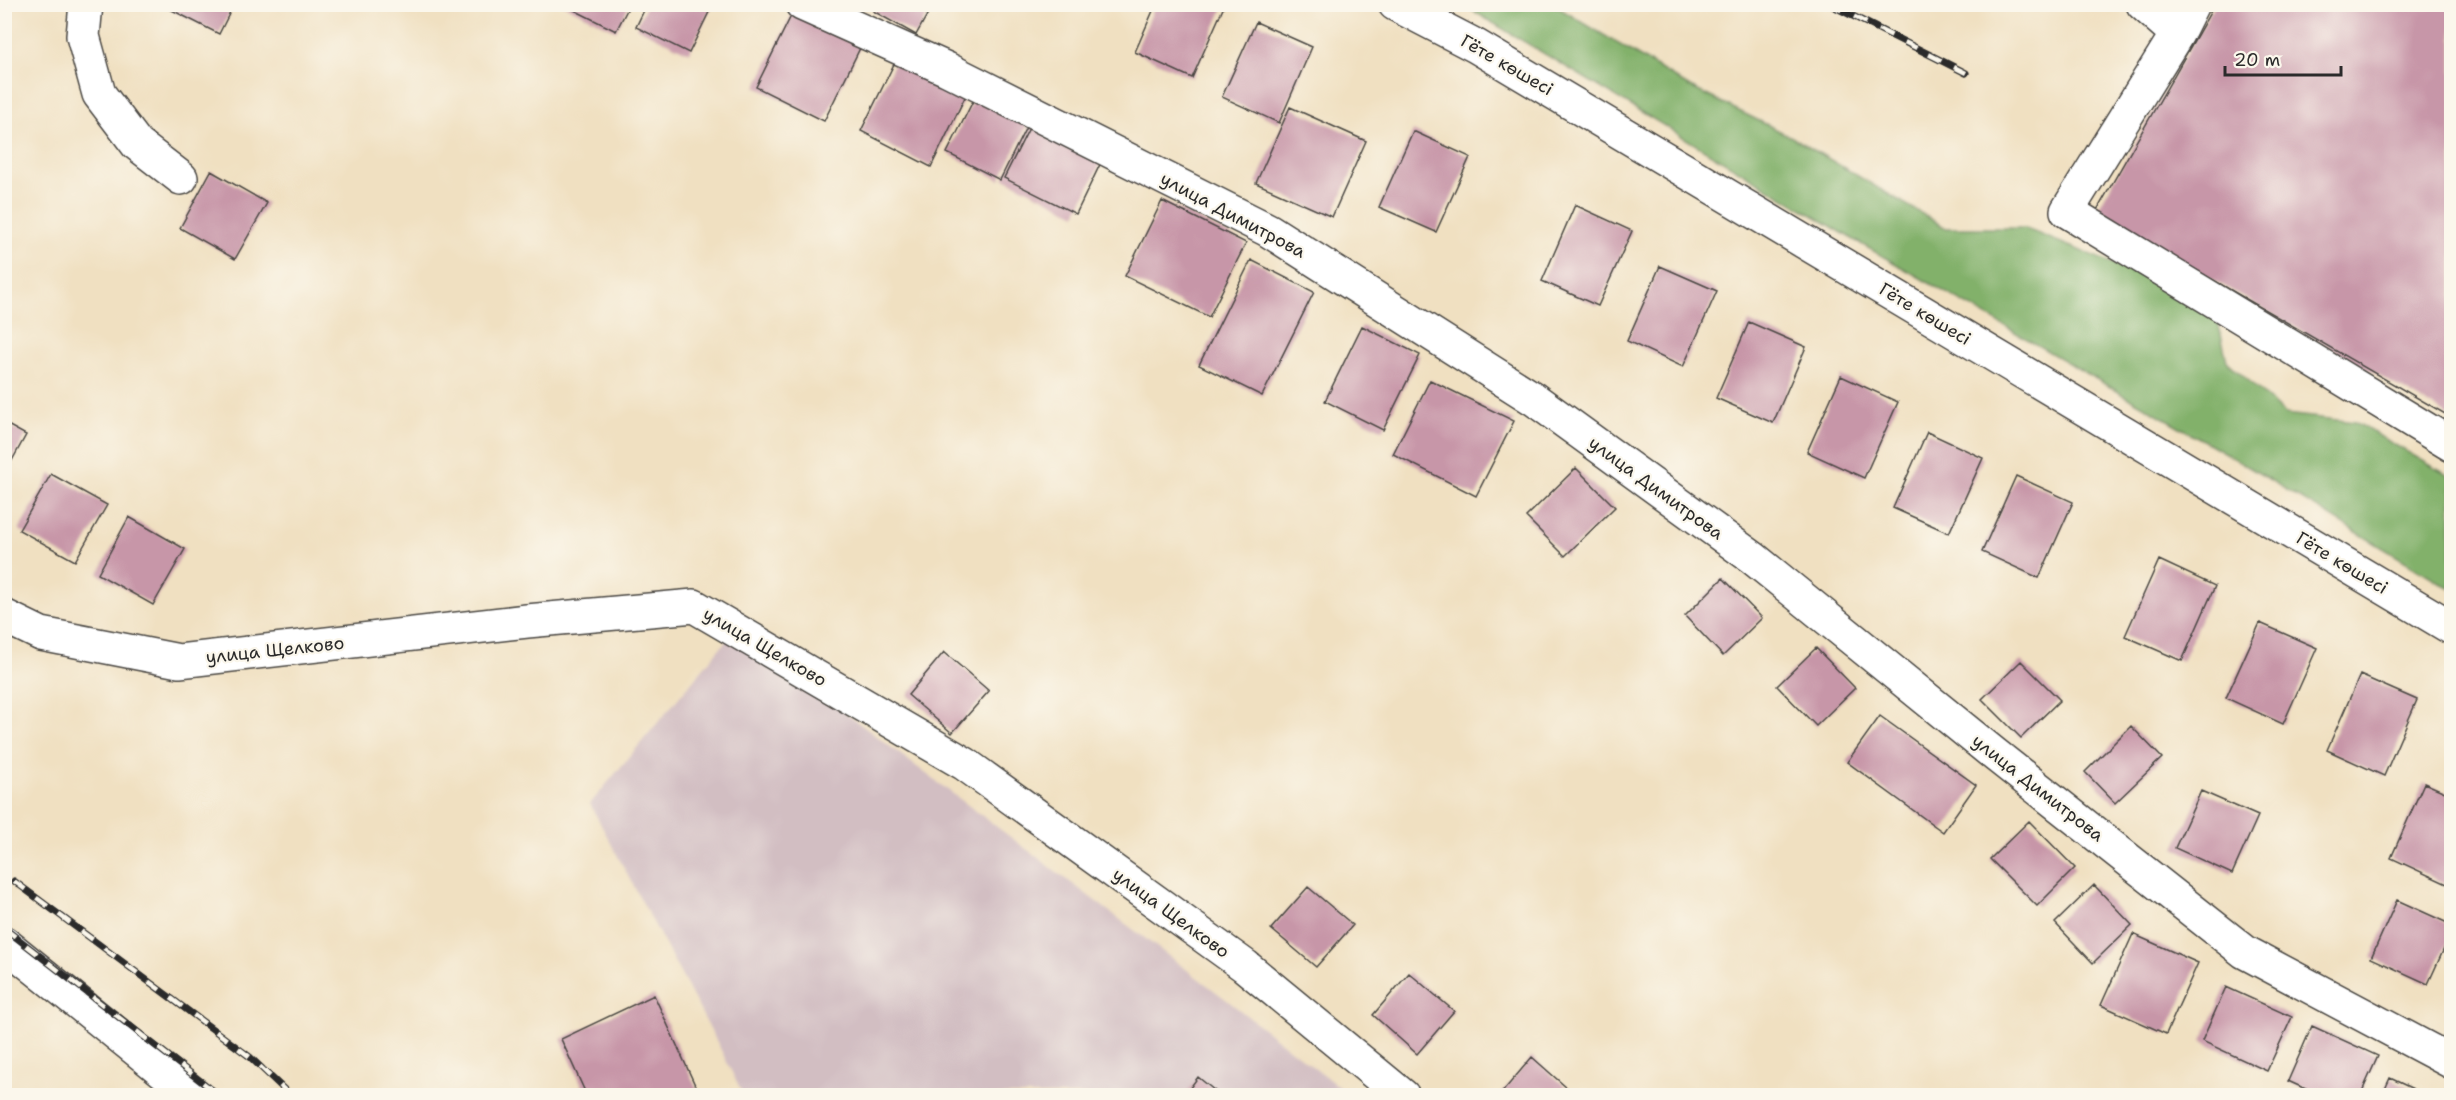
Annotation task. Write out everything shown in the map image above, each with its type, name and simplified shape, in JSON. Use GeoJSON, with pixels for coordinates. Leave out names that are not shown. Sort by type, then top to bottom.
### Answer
{"type":"FeatureCollection","features":[{"type":"Feature","properties":{"kind":"street"},"geometry":{"type":"LineString","coordinates":[[86,4],[83,36],[99,94],[137,144],[181,178]]}},
{"type":"Feature","properties":{"kind":"street","name":"улица Димитрова"},"geometry":{"type":"LineString","coordinates":[[802,4],[947,69],[1268,230],[1534,399],[1753,558],[1993,753],[2245,952],[2451,1062]]}},
{"type":"Feature","properties":{"kind":"street","name":"Гёте көшесі"},"geometry":{"type":"LineString","coordinates":[[1395,4],[1476,46],[2451,628]]}},
{"type":"Feature","properties":{"kind":"street"},"geometry":{"type":"LineString","coordinates":[[2143,4],[2177,34]]}},
{"type":"Feature","properties":{"kind":"street"},"geometry":{"type":"LineString","coordinates":[[2192,4],[2177,34],[2067,211],[2451,445]]}},
{"type":"Feature","properties":{"kind":"street","name":"улица Щелково"},"geometry":{"type":"LineString","coordinates":[[4,616],[41,634],[179,660],[694,606],[965,764],[1245,966],[1403,1095]]}},
{"type":"Feature","properties":{"kind":"street"},"geometry":{"type":"LineString","coordinates":[[4,943],[194,1095]]}},
{"type":"Feature","properties":{"kind":"shaded area"},"geometry":{"type":"Polygon","coordinates":[[[735,630],[1223,997],[1349,1095],[743,1095],[590,804],[735,630]]]}},
{"type":"Feature","properties":{"kind":"green space"},"geometry":{"type":"Polygon","coordinates":[[[1463,5],[1554,5],[1690,87],[1790,136],[1946,228],[2024,228],[2214,304],[2227,361],[2285,414],[2355,422],[2451,477],[2451,589],[2227,454],[1849,237],[1463,5]]]}},
{"type":"Feature","properties":{"kind":"building"},"geometry":{"type":"Polygon","coordinates":[[[160,4],[234,4],[219,34],[160,4]]]}},
{"type":"Feature","properties":{"kind":"building"},"geometry":{"type":"Polygon","coordinates":[[[562,4],[630,4],[616,31],[562,4]]]}},
{"type":"Feature","properties":{"kind":"building"},"geometry":{"type":"Polygon","coordinates":[[[647,4],[713,4],[689,53],[636,27],[647,4]]]}},
{"type":"Feature","properties":{"kind":"building"},"geometry":{"type":"Polygon","coordinates":[[[877,4],[933,4],[916,35],[873,11],[877,4]]]}},
{"type":"Feature","properties":{"kind":"building"},"geometry":{"type":"Polygon","coordinates":[[[1156,4],[1225,4],[1192,78],[1135,52],[1156,4]]]}},
{"type":"Feature","properties":{"kind":"building"},"geometry":{"type":"Polygon","coordinates":[[[2215,4],[2452,4],[2452,418],[2096,212],[2215,4]]]}},
{"type":"Feature","properties":{"kind":"building"},"geometry":{"type":"Polygon","coordinates":[[[793,12],[861,46],[824,121],[756,87],[793,12]]]}},
{"type":"Feature","properties":{"kind":"building"},"geometry":{"type":"Polygon","coordinates":[[[1256,22],[1312,47],[1279,123],[1222,97],[1256,22]]]}},
{"type":"Feature","properties":{"kind":"building"},"geometry":{"type":"Polygon","coordinates":[[[896,60],[966,95],[931,167],[861,131],[896,60]]]}},
{"type":"Feature","properties":{"kind":"building"},"geometry":{"type":"Polygon","coordinates":[[[976,95],[1029,121],[1000,180],[947,153],[976,95]]]}},
{"type":"Feature","properties":{"kind":"building"},"geometry":{"type":"Polygon","coordinates":[[[1290,107],[1366,141],[1332,217],[1256,183],[1290,107]]]}},
{"type":"Feature","properties":{"kind":"building"},"geometry":{"type":"Polygon","coordinates":[[[1034,118],[1105,154],[1076,214],[1004,178],[1034,118]]]}},
{"type":"Feature","properties":{"kind":"building"},"geometry":{"type":"Polygon","coordinates":[[[1413,131],[1470,157],[1436,232],[1379,207],[1413,131]]]}},
{"type":"Feature","properties":{"kind":"building"},"geometry":{"type":"Polygon","coordinates":[[[211,171],[267,203],[235,259],[180,228],[211,171]]]}},
{"type":"Feature","properties":{"kind":"building"},"geometry":{"type":"Polygon","coordinates":[[[1162,201],[1246,243],[1209,317],[1125,276],[1162,201]]]}},
{"type":"Feature","properties":{"kind":"building"},"geometry":{"type":"Polygon","coordinates":[[[1575,205],[1632,231],[1598,306],[1542,281],[1575,205]]]}},
{"type":"Feature","properties":{"kind":"building"},"geometry":{"type":"Polygon","coordinates":[[[1251,260],[1314,292],[1262,396],[1199,365],[1251,260]]]}},
{"type":"Feature","properties":{"kind":"building"},"geometry":{"type":"Polygon","coordinates":[[[1660,266],[1717,291],[1683,367],[1627,341],[1660,266]]]}},
{"type":"Feature","properties":{"kind":"building"},"geometry":{"type":"Polygon","coordinates":[[[1749,322],[1806,347],[1773,423],[1716,398],[1749,322]]]}},
{"type":"Feature","properties":{"kind":"building"},"geometry":{"type":"Polygon","coordinates":[[[1362,326],[1420,355],[1383,430],[1325,401],[1362,326]]]}},
{"type":"Feature","properties":{"kind":"building"},"geometry":{"type":"Polygon","coordinates":[[[1841,376],[1898,402],[1864,478],[1807,452],[1841,376]]]}},
{"type":"Feature","properties":{"kind":"building"},"geometry":{"type":"Polygon","coordinates":[[[1430,380],[1514,421],[1476,496],[1393,454],[1430,380]]]}},
{"type":"Feature","properties":{"kind":"building"},"geometry":{"type":"Polygon","coordinates":[[[4,423],[26,435],[4,475],[4,423]]]}},
{"type":"Feature","properties":{"kind":"building"},"geometry":{"type":"Polygon","coordinates":[[[1927,432],[1983,458],[1949,533],[1893,508],[1927,432]]]}},
{"type":"Feature","properties":{"kind":"building"},"geometry":{"type":"Polygon","coordinates":[[[1576,468],[1615,507],[1565,556],[1526,517],[1576,468]]]}},
{"type":"Feature","properties":{"kind":"building"},"geometry":{"type":"Polygon","coordinates":[[[51,474],[107,505],[75,561],[19,530],[51,474]]]}},
{"type":"Feature","properties":{"kind":"building"},"geometry":{"type":"Polygon","coordinates":[[[2016,476],[2073,502],[2039,578],[1982,552],[2016,476]]]}},
{"type":"Feature","properties":{"kind":"building"},"geometry":{"type":"Polygon","coordinates":[[[129,517],[185,549],[153,605],[98,574],[129,517]]]}},
{"type":"Feature","properties":{"kind":"building"},"geometry":{"type":"Polygon","coordinates":[[[2159,560],[2215,586],[2182,661],[2125,636],[2159,560]]]}},
{"type":"Feature","properties":{"kind":"building"},"geometry":{"type":"Polygon","coordinates":[[[1723,578],[1762,618],[1723,656],[1685,616],[1723,578]]]}},
{"type":"Feature","properties":{"kind":"building"},"geometry":{"type":"Polygon","coordinates":[[[2260,623],[2317,648],[2283,724],[2226,698],[2260,623]]]}},
{"type":"Feature","properties":{"kind":"building"},"geometry":{"type":"Polygon","coordinates":[[[1816,648],[1855,688],[1816,726],[1777,686],[1816,648]]]}},
{"type":"Feature","properties":{"kind":"building"},"geometry":{"type":"Polygon","coordinates":[[[944,652],[989,691],[952,733],[908,695],[944,652]]]}},
{"type":"Feature","properties":{"kind":"building"},"geometry":{"type":"Polygon","coordinates":[[[2021,661],[2060,700],[2021,738],[1982,699],[2021,661]]]}},
{"type":"Feature","properties":{"kind":"building"},"geometry":{"type":"Polygon","coordinates":[[[2360,675],[2417,700],[2384,776],[2327,750],[2360,675]]]}},
{"type":"Feature","properties":{"kind":"building"},"geometry":{"type":"Polygon","coordinates":[[[1880,716],[1976,785],[1943,832],[1847,762],[1880,716]]]}},
{"type":"Feature","properties":{"kind":"building"},"geometry":{"type":"Polygon","coordinates":[[[2131,726],[2162,758],[2115,803],[2085,772],[2131,726]]]}},
{"type":"Feature","properties":{"kind":"building"},"geometry":{"type":"Polygon","coordinates":[[[2424,783],[2452,795],[2452,873],[2447,884],[2391,858],[2424,783]]]}},
{"type":"Feature","properties":{"kind":"building"},"geometry":{"type":"Polygon","coordinates":[[[2201,791],[2258,816],[2232,874],[2175,848],[2201,791]]]}},
{"type":"Feature","properties":{"kind":"building"},"geometry":{"type":"Polygon","coordinates":[[[2029,821],[2075,868],[2037,906],[1990,859],[2029,821]]]}},
{"type":"Feature","properties":{"kind":"building"},"geometry":{"type":"Polygon","coordinates":[[[2094,885],[2132,925],[2093,963],[2055,923],[2094,885]]]}},
{"type":"Feature","properties":{"kind":"building"},"geometry":{"type":"Polygon","coordinates":[[[1308,887],[1353,925],[1316,967],[1271,929],[1308,887]]]}},
{"type":"Feature","properties":{"kind":"building"},"geometry":{"type":"Polygon","coordinates":[[[2397,900],[2452,925],[2452,931],[2428,984],[2371,958],[2397,900]]]}},
{"type":"Feature","properties":{"kind":"building"},"geometry":{"type":"Polygon","coordinates":[[[2133,934],[2198,963],[2166,1034],[2101,1005],[2133,934]]]}},
{"type":"Feature","properties":{"kind":"building"},"geometry":{"type":"Polygon","coordinates":[[[1409,973],[1454,1011],[1417,1054],[1373,1015],[1409,973]]]}},
{"type":"Feature","properties":{"kind":"building"},"geometry":{"type":"Polygon","coordinates":[[[2226,987],[2292,1017],[2267,1071],[2202,1041],[2226,987]]]}},
{"type":"Feature","properties":{"kind":"building"},"geometry":{"type":"Polygon","coordinates":[[[654,995],[700,1096],[587,1096],[561,1039],[654,995]]]}},
{"type":"Feature","properties":{"kind":"building"},"geometry":{"type":"Polygon","coordinates":[[[2312,1026],[2378,1056],[2360,1096],[2321,1096],[2288,1081],[2312,1026]]]}},
{"type":"Feature","properties":{"kind":"building"},"geometry":{"type":"Polygon","coordinates":[[[1532,1057],[1576,1096],[1499,1096],[1532,1057]]]}},
{"type":"Feature","properties":{"kind":"building"},"geometry":{"type":"Polygon","coordinates":[[[1198,1077],[1221,1096],[1184,1096],[1198,1077]]]}},
{"type":"Feature","properties":{"kind":"building"},"geometry":{"type":"Polygon","coordinates":[[[2390,1078],[2428,1096],[2382,1096],[2390,1078]]]}},
{"type":"Feature","properties":{"kind":"railway"},"geometry":{"type":"LineString","coordinates":[[1829,4],[1966,73]]}},
{"type":"Feature","properties":{"kind":"railway"},"geometry":{"type":"LineString","coordinates":[[14,881],[250,1057],[291,1096]]}},
{"type":"Feature","properties":{"kind":"railway"},"geometry":{"type":"LineString","coordinates":[[4,928],[220,1096]]}}]}
